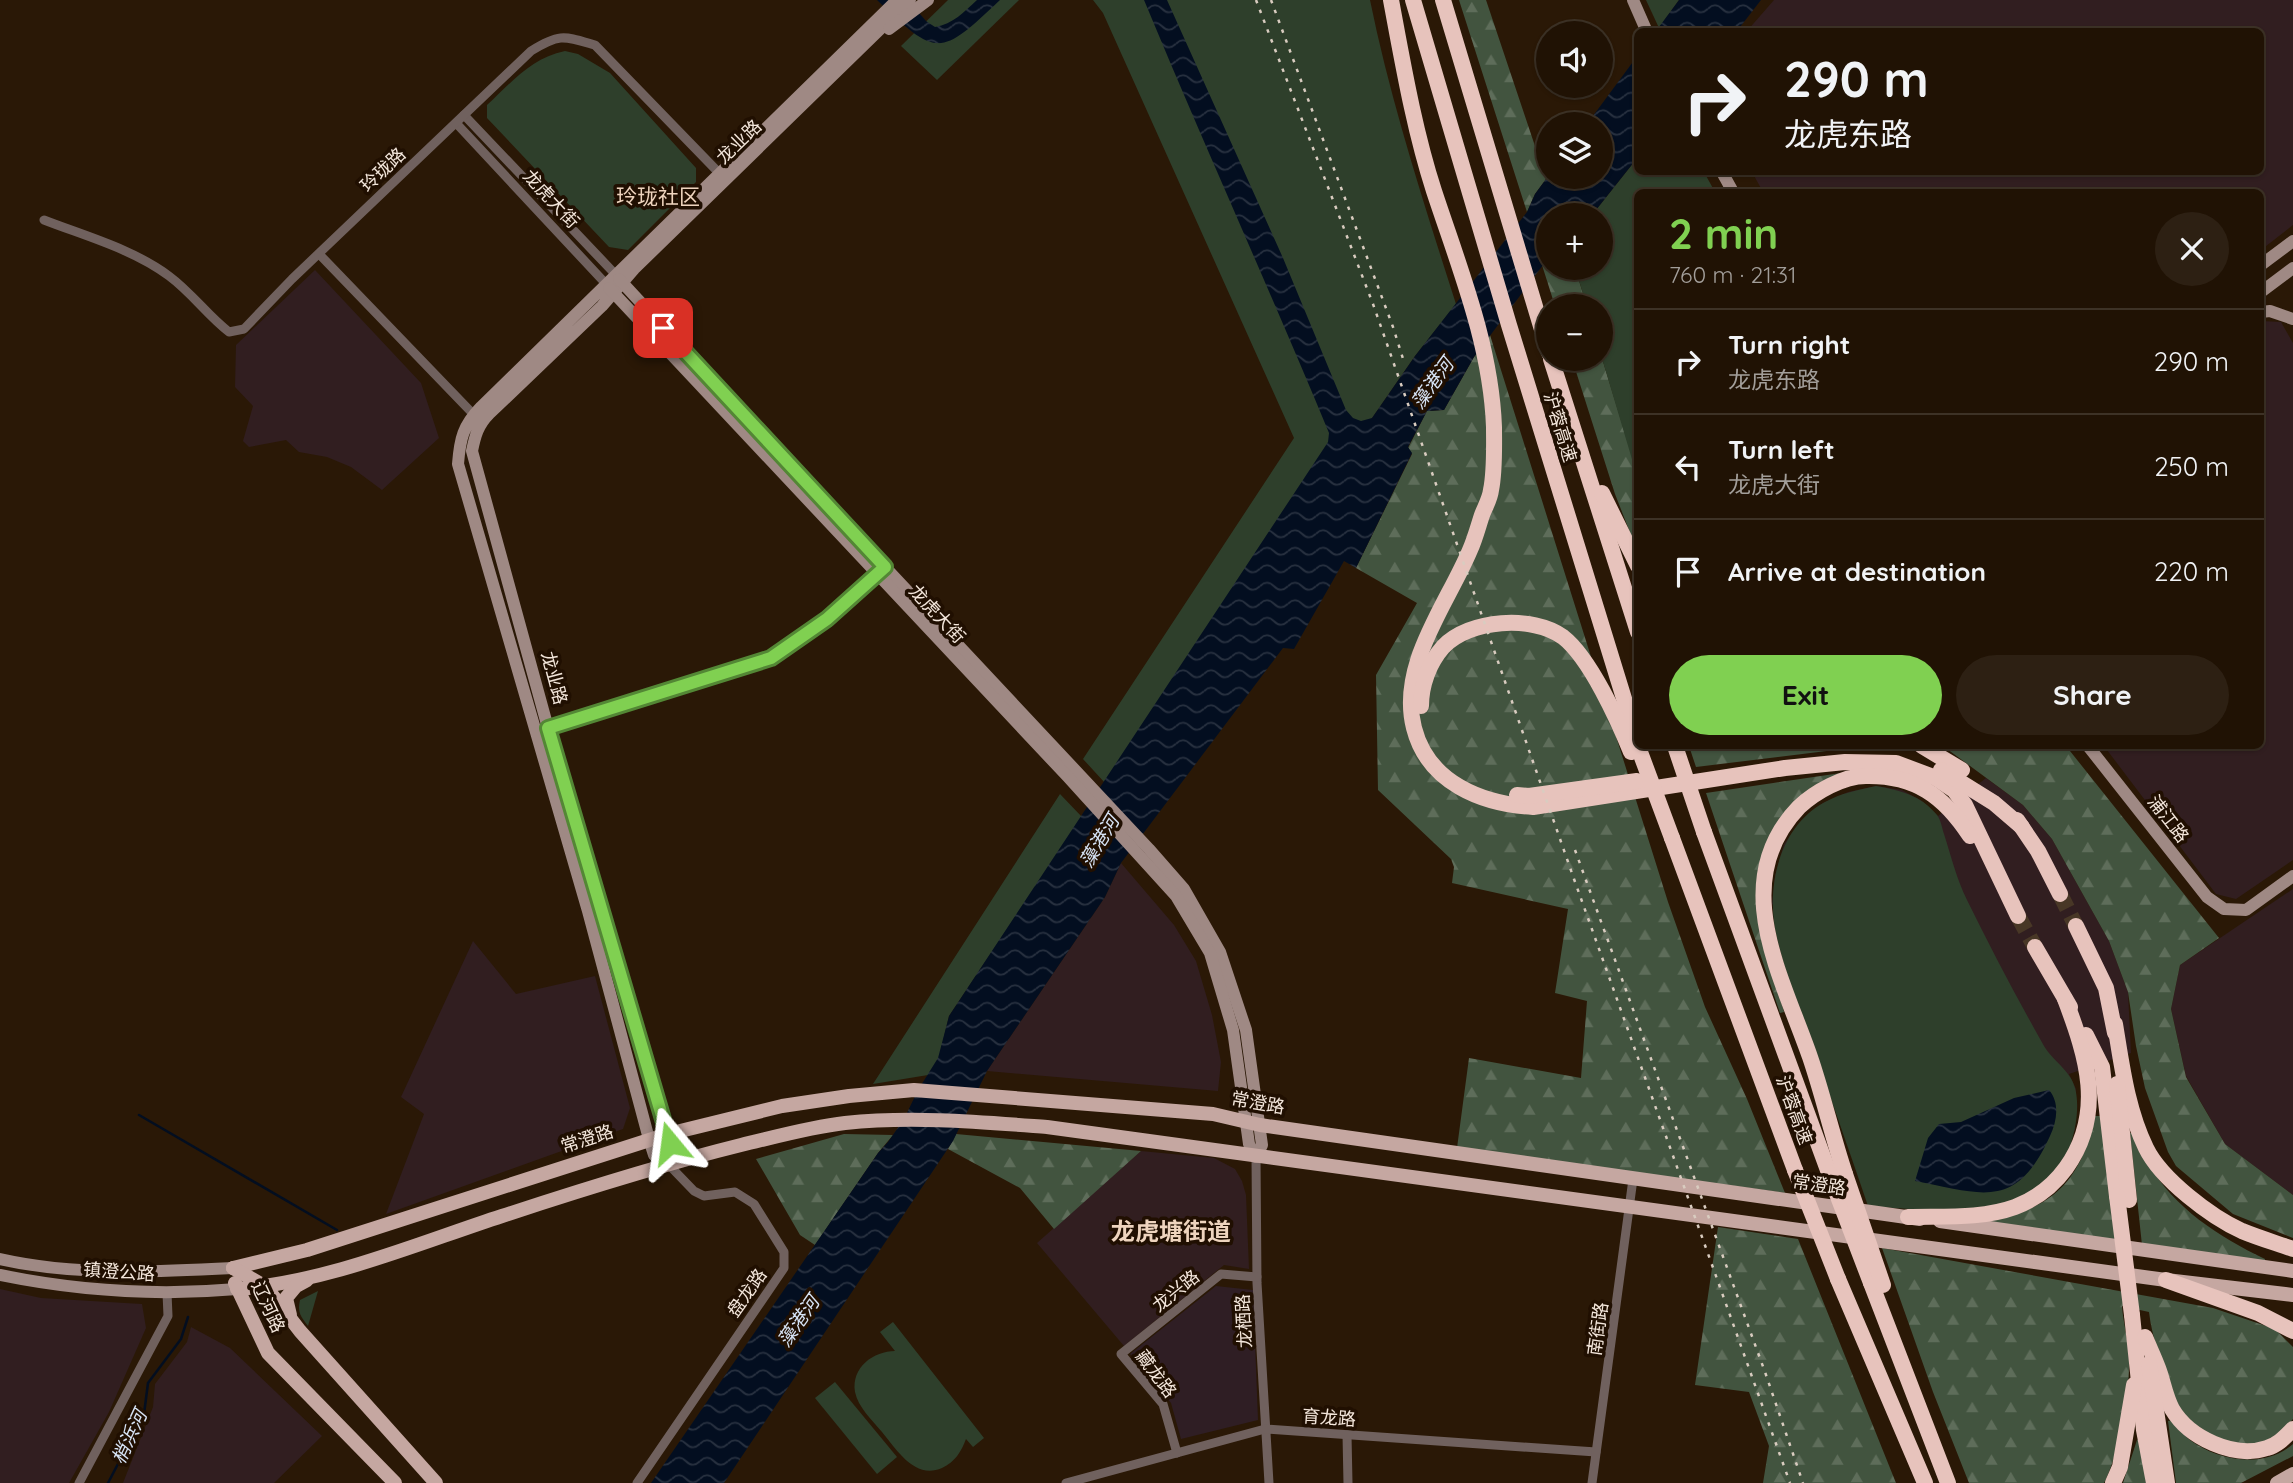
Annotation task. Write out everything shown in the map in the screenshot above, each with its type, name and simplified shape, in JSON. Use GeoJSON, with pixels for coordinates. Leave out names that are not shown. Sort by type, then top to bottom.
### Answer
{"type":"FeatureCollection","features":[{"type":"Feature","properties":{"kind":"highway"},"geometry":{"type":"LineString","coordinates":[[1391,0],[1415,123],[1434,190],[1457,253],[1485,357],[1494,426],[1491,491],[1470,550],[1423,649],[1412,688],[1414,727],[1420,747],[1450,782],[1476,796],[1508,805],[1533,807],[1785,768],[1845,762],[1896,763],[1937,778],[1954,790],[1965,805],[2018,916]]}},
{"type":"Feature","properties":{"kind":"highway","name":"沪蓉高速"},"geometry":{"type":"LineString","coordinates":[[1413,0],[1634,738]]}},
{"type":"Feature","properties":{"kind":"highway"},"geometry":{"type":"LineString","coordinates":[[1443,0],[1536,304]]}},
{"type":"Feature","properties":{"kind":"highway","name":"沪蓉高速"},"geometry":{"type":"LineString","coordinates":[[1555,371],[1634,619]]}},
{"type":"Feature","properties":{"kind":"highway"},"geometry":{"type":"LineString","coordinates":[[1561,371],[1600,490],[1634,558]]}},
{"type":"Feature","properties":{"kind":"highway"},"geometry":{"type":"LineString","coordinates":[[1634,743],[1583,661],[1563,638],[1530,622],[1493,624],[1462,634],[1444,646],[1428,672],[1421,692],[1425,732],[1433,749],[1447,767],[1482,788],[1502,793],[1529,796],[1795,759],[1873,751],[1917,759],[1942,770],[1994,803],[2022,827]]}},
{"type":"Feature","properties":{"kind":"highway","name":"沪蓉高速"},"geometry":{"type":"LineString","coordinates":[[1637,749],[1667,838],[1838,1279],[1925,1483]]}},
{"type":"Feature","properties":{"kind":"highway","name":"沪蓉高速"},"geometry":{"type":"LineString","coordinates":[[1676,749],[1704,832],[1837,1174]]}},
{"type":"Feature","properties":{"kind":"highway"},"geometry":{"type":"LineString","coordinates":[[1927,749],[1969,773],[1999,800],[2022,827],[2060,894]]}},
{"type":"Feature","properties":{"kind":"highway"},"geometry":{"type":"LineString","coordinates":[[1948,1483],[1837,1174],[1810,1057],[1784,990],[1765,922],[1763,881],[1773,844],[1794,813],[1809,798],[1825,789],[1860,776],[1904,779],[1927,790],[1957,816],[2002,884]]}},
{"type":"Feature","properties":{"kind":"highway"},"geometry":{"type":"LineString","coordinates":[[2076,926],[2106,988],[2136,1125],[2147,1150],[2165,1177],[2195,1201],[2240,1230],[2293,1249]]}},
{"type":"Feature","properties":{"kind":"highway"},"geometry":{"type":"LineString","coordinates":[[2035,947],[2102,1067],[2123,1198],[2137,1316],[2144,1430],[2154,1483]]}},
{"type":"Feature","properties":{"kind":"highway"},"geometry":{"type":"LineString","coordinates":[[1908,1217],[1965,1216],[2014,1208],[2043,1192],[2059,1178],[2080,1145],[2089,1113],[2089,1080],[2082,1044],[2066,999]]}},
{"type":"Feature","properties":{"kind":"highway"},"geometry":{"type":"LineString","coordinates":[[2115,1024],[2123,1198]]}},
{"type":"Feature","properties":{"kind":"highway"},"geometry":{"type":"LineString","coordinates":[[2166,1280],[2258,1313],[2293,1331]]}},
{"type":"Feature","properties":{"kind":"highway"},"geometry":{"type":"LineString","coordinates":[[2137,1316],[2172,1410],[2195,1433],[2235,1451],[2267,1449],[2281,1441],[2293,1429]]}},
{"type":"Feature","properties":{"kind":"highway"},"geometry":{"type":"LineString","coordinates":[[2145,1337],[2167,1483]]}},
{"type":"Feature","properties":{"kind":"highway"},"geometry":{"type":"LineString","coordinates":[[2113,1483],[2125,1444],[2138,1362]]}},
{"type":"Feature","properties":{"kind":"main road","name":"常澄路"},"geometry":{"type":"LineString","coordinates":[[233,1268],[307,1250],[668,1133],[782,1106],[914,1090],[1213,1114],[1253,1123],[1633,1179],[2293,1271]]}},
{"type":"Feature","properties":{"kind":"main road"},"geometry":{"type":"LineString","coordinates":[[237,1289],[266,1287],[316,1276],[667,1163],[831,1126],[898,1119],[1047,1127],[2166,1280],[2293,1295]]}},
{"type":"Feature","properties":{"kind":"main road","name":"辽河路"},"geometry":{"type":"LineString","coordinates":[[233,1268],[266,1287],[300,1331],[436,1483]]}},
{"type":"Feature","properties":{"kind":"main road","name":"辽河路"},"geometry":{"type":"LineString","coordinates":[[233,1268],[237,1289],[268,1353],[395,1483]]}},
{"type":"Feature","properties":{"kind":"main road"},"geometry":{"type":"LineString","coordinates":[[300,1331],[287,1310],[286,1298],[296,1286],[316,1276]]}},
{"type":"Feature","properties":{"kind":"main road"},"geometry":{"type":"LineString","coordinates":[[2277,1483],[2293,1474]]}},
{"type":"Feature","properties":{"kind":"street","name":"龙业路"},"geometry":{"type":"LineString","coordinates":[[477,419],[472,451],[548,728],[668,1133],[672,1152],[667,1163],[654,1155],[649,1139],[588,911],[458,464],[460,438],[477,419],[844,59],[897,0]]}},
{"type":"Feature","properties":{"kind":"street"},"geometry":{"type":"LineString","coordinates":[[1633,0],[1645,28]]}},
{"type":"Feature","properties":{"kind":"street","name":"龙业路"},"geometry":{"type":"LineString","coordinates":[[886,14],[920,1]]}},
{"type":"Feature","properties":{"kind":"street","name":"玲珑路"},"geometry":{"type":"LineString","coordinates":[[44,220],[129,253],[166,274],[193,295],[215,321],[229,332],[244,329],[531,51],[551,38],[571,38],[595,45],[723,177]]}},
{"type":"Feature","properties":{"kind":"street","name":"龙虎大街"},"geometry":{"type":"LineString","coordinates":[[464,115],[615,284],[880,571],[1146,854],[1184,889],[1220,952],[1246,1030],[1253,1123]]}},
{"type":"Feature","properties":{"kind":"street","name":"龙虎大街"},"geometry":{"type":"LineString","coordinates":[[456,123],[615,284]]}},
{"type":"Feature","properties":{"kind":"street"},"geometry":{"type":"LineString","coordinates":[[2264,263],[2293,241]]}},
{"type":"Feature","properties":{"kind":"street"},"geometry":{"type":"LineString","coordinates":[[319,254],[477,419]]}},
{"type":"Feature","properties":{"kind":"street"},"geometry":{"type":"LineString","coordinates":[[2264,290],[2293,268]]}},
{"type":"Feature","properties":{"kind":"street"},"geometry":{"type":"LineString","coordinates":[[2264,312],[2270,311],[2293,320]]}},
{"type":"Feature","properties":{"kind":"street"},"geometry":{"type":"LineString","coordinates":[[535,731],[771,658],[827,619],[880,571]]}},
{"type":"Feature","properties":{"kind":"street","name":"浦江路"},"geometry":{"type":"LineString","coordinates":[[2090,749],[2207,897],[2224,909],[2246,910],[2293,876]]}},
{"type":"Feature","properties":{"kind":"street"},"geometry":{"type":"LineString","coordinates":[[1253,1123],[1262,1145],[1256,1157]]}},
{"type":"Feature","properties":{"kind":"street","name":"龙栖路"},"geometry":{"type":"LineString","coordinates":[[1256,1157],[1257,1277],[1269,1483]]}},
{"type":"Feature","properties":{"kind":"street","name":"盘龙路"},"geometry":{"type":"LineString","coordinates":[[637,1483],[784,1268],[784,1252],[754,1204],[734,1192],[704,1196],[694,1191],[667,1163]]}},
{"type":"Feature","properties":{"kind":"street","name":"南街路"},"geometry":{"type":"LineString","coordinates":[[1592,1483],[1633,1179]]}},
{"type":"Feature","properties":{"kind":"street","name":"镇澄公路"},"geometry":{"type":"LineString","coordinates":[[0,1259],[32,1266],[111,1270],[181,1271],[233,1268]]}},
{"type":"Feature","properties":{"kind":"street","name":"龙兴路"},"geometry":{"type":"LineString","coordinates":[[1121,1354],[1221,1274],[1257,1277]]}},
{"type":"Feature","properties":{"kind":"street","name":"镇澄公路"},"geometry":{"type":"LineString","coordinates":[[0,1275],[95,1289],[167,1293],[237,1289]]}},
{"type":"Feature","properties":{"kind":"street"},"geometry":{"type":"LineString","coordinates":[[79,1483],[168,1316],[167,1293]]}},
{"type":"Feature","properties":{"kind":"street","name":"藏龙路"},"geometry":{"type":"LineString","coordinates":[[1121,1354],[1163,1404],[1177,1453]]}},
{"type":"Feature","properties":{"kind":"street","name":"育龙路"},"geometry":{"type":"LineString","coordinates":[[1066,1483],[1265,1429],[1596,1452]]}},
{"type":"Feature","properties":{"kind":"street"},"geometry":{"type":"LineString","coordinates":[[1347,1434],[1348,1483]]}},
{"type":"Feature","properties":{"kind":"shaded area"},"geometry":{"type":"Polygon","coordinates":[[[1774,0],[2293,0],[2293,225],[2264,248],[2264,189],[1761,189],[1754,175],[2264,175],[2264,28],[1750,28],[1774,0]]]}},
{"type":"Feature","properties":{"kind":"shaded area"},"geometry":{"type":"Polygon","coordinates":[[[315,270],[421,383],[439,438],[382,490],[351,467],[327,457],[299,452],[286,440],[249,447],[243,441],[253,406],[235,387],[236,345],[315,270]]]}},
{"type":"Feature","properties":{"kind":"shaded area"},"geometry":{"type":"Polygon","coordinates":[[[2264,321],[2281,322],[2293,343],[2293,860],[2236,899],[2216,894],[2106,749],[2264,749],[2264,321]]]}},
{"type":"Feature","properties":{"kind":"shaded area"},"geometry":{"type":"Polygon","coordinates":[[[1986,778],[2023,805],[2052,839],[2109,941],[2128,992],[2131,1053],[2069,1074],[2076,1089],[2075,1131],[1772,904],[1775,876],[1784,844],[1802,820],[1823,803],[1848,792],[1876,786],[1902,790],[1922,801],[1938,816],[1986,778]]]}},
{"type":"Feature","properties":{"kind":"shaded area"},"geometry":{"type":"Polygon","coordinates":[[[1121,863],[1174,925],[1196,961],[1212,1015],[1221,1062],[1218,1091],[987,1071],[1105,897],[1121,863]]]}},
{"type":"Feature","properties":{"kind":"shaded area"},"geometry":{"type":"Polygon","coordinates":[[[2293,889],[2293,1195],[2225,1144],[2186,1076],[2171,1009],[2180,965],[2293,889]]]}},
{"type":"Feature","properties":{"kind":"shaded area"},"geometry":{"type":"Polygon","coordinates":[[[473,941],[516,994],[595,976],[630,1108],[623,1129],[386,1214],[424,1114],[401,1097],[473,941]]]}},
{"type":"Feature","properties":{"kind":"shaded area"},"geometry":{"type":"Polygon","coordinates":[[[1141,1151],[1214,1158],[1235,1169],[1246,1195],[1249,1269],[1224,1265],[1124,1346],[1037,1243],[1141,1151]]]}},
{"type":"Feature","properties":{"kind":"shaded area"},"geometry":{"type":"Polygon","coordinates":[[[1216,1286],[1253,1290],[1258,1420],[1181,1439],[1171,1403],[1130,1354],[1216,1286]]]}},
{"type":"Feature","properties":{"kind":"shaded area"},"geometry":{"type":"Polygon","coordinates":[[[0,1289],[41,1298],[142,1304],[146,1328],[109,1412],[69,1483],[0,1483],[0,1289]]]}},
{"type":"Feature","properties":{"kind":"shaded area"},"geometry":{"type":"Polygon","coordinates":[[[191,1327],[230,1348],[322,1436],[274,1483],[123,1483],[153,1407],[155,1384],[187,1342],[191,1327]]]}},
{"type":"Feature","properties":{"kind":"green space"},"geometry":{"type":"Polygon","coordinates":[[[948,0],[1019,0],[937,80],[901,46],[948,0]]]}},
{"type":"Feature","properties":{"kind":"green space"},"geometry":{"type":"Polygon","coordinates":[[[1093,0],[1370,0],[1398,115],[1456,304],[1415,356],[1332,476],[1315,465],[1105,783],[1083,759],[1294,438],[1103,13],[1093,0]]]}},
{"type":"Feature","properties":{"kind":"green space"},"geometry":{"type":"Polygon","coordinates":[[[1459,0],[1486,0],[1536,149],[1536,189],[1539,189],[1527,212],[1459,0]]]}},
{"type":"Feature","properties":{"kind":"green space"},"geometry":{"type":"Polygon","coordinates":[[[1646,0],[1679,0],[1659,28],[1646,0]]]}},
{"type":"Feature","properties":{"kind":"green space"},"geometry":{"type":"Polygon","coordinates":[[[565,51],[578,54],[610,73],[696,168],[696,182],[628,250],[609,247],[487,118],[487,105],[514,80],[542,59],[565,51]]]}},
{"type":"Feature","properties":{"kind":"green space"},"geometry":{"type":"Polygon","coordinates":[[[1634,162],[1634,175],[1706,175],[1713,189],[1634,189],[1634,466],[1606,371],[1613,371],[1613,294],[1583,294],[1579,280],[1613,280],[1613,203],[1602,203],[1634,162]]]}},
{"type":"Feature","properties":{"kind":"green space"},"geometry":{"type":"Polygon","coordinates":[[[1547,280],[1579,280],[1583,294],[1551,294],[1547,280]]]}},
{"type":"Feature","properties":{"kind":"green space"},"geometry":{"type":"Polygon","coordinates":[[[1490,335],[1668,902],[1705,1007],[1747,1099],[1785,1193],[1457,1148],[1469,1058],[1581,1078],[1587,1001],[1555,993],[1568,909],[1452,883],[1454,867],[1451,859],[1378,790],[1376,675],[1417,603],[1356,568],[1412,454],[1408,448],[1427,411],[1444,410],[1474,357],[1490,335]]]}},
{"type":"Feature","properties":{"kind":"green space"},"geometry":{"type":"Polygon","coordinates":[[[1576,371],[1606,371],[1634,463],[1634,543],[1615,494],[1576,371]]]}},
{"type":"Feature","properties":{"kind":"green space"},"geometry":{"type":"Polygon","coordinates":[[[1690,749],[1843,749],[1696,767],[1690,749]]]}},
{"type":"Feature","properties":{"kind":"green space"},"geometry":{"type":"Polygon","coordinates":[[[1947,749],[2068,749],[2219,938],[2180,965],[2171,1009],[2186,1077],[2225,1144],[2293,1195],[2293,1238],[2233,1214],[2176,1166],[2168,1152],[2145,1088],[2128,992],[2109,941],[2052,839],[2023,805],[1947,749]]]}},
{"type":"Feature","properties":{"kind":"green space"},"geometry":{"type":"Polygon","coordinates":[[[1841,773],[1842,777],[1776,828],[1759,925],[1784,1012],[1780,1013],[1706,793],[1841,773]]]}},
{"type":"Feature","properties":{"kind":"green space"},"geometry":{"type":"Polygon","coordinates":[[[1876,786],[1917,798],[1938,817],[1960,884],[2004,973],[2044,1046],[2073,1082],[2077,1098],[2076,1121],[2066,1156],[2056,1174],[2039,1189],[2018,1199],[1994,1206],[1968,1209],[1868,1206],[1794,994],[1774,919],[1775,880],[1786,843],[1809,813],[1825,802],[1843,794],[1876,786]]]}},
{"type":"Feature","properties":{"kind":"green space"},"geometry":{"type":"Polygon","coordinates":[[[1060,794],[1082,817],[949,1016],[939,1058],[928,1075],[873,1084],[1060,794]]]}},
{"type":"Feature","properties":{"kind":"green space"},"geometry":{"type":"Polygon","coordinates":[[[2095,1116],[2102,1116],[2117,1243],[1987,1224],[1986,1220],[2030,1209],[2055,1194],[2065,1184],[2084,1152],[2095,1116]]]}},
{"type":"Feature","properties":{"kind":"green space"},"geometry":{"type":"Polygon","coordinates":[[[2130,1133],[2136,1133],[2148,1163],[2184,1207],[2215,1231],[2265,1259],[2265,1262],[2142,1245],[2130,1133]]]}},
{"type":"Feature","properties":{"kind":"green space"},"geometry":{"type":"Polygon","coordinates":[[[844,1134],[893,1135],[815,1245],[800,1235],[756,1159],[844,1134]]]}},
{"type":"Feature","properties":{"kind":"green space"},"geometry":{"type":"Polygon","coordinates":[[[956,1134],[1141,1151],[1054,1229],[1020,1188],[948,1149],[956,1134]]]}},
{"type":"Feature","properties":{"kind":"green space"},"geometry":{"type":"Polygon","coordinates":[[[1718,1227],[1798,1239],[1896,1483],[1763,1483],[1769,1446],[1749,1392],[1695,1385],[1718,1227]]]}},
{"type":"Feature","properties":{"kind":"green space"},"geometry":{"type":"Polygon","coordinates":[[[1882,1248],[2213,1308],[2275,1329],[2293,1347],[2293,1419],[2275,1436],[2253,1445],[2221,1440],[2201,1429],[2178,1406],[2157,1347],[2149,1312],[2122,1306],[2129,1353],[2128,1389],[2119,1440],[2104,1483],[1969,1483],[1933,1392],[1882,1248]]]}},
{"type":"Feature","properties":{"kind":"green space"},"geometry":{"type":"Polygon","coordinates":[[[318,1291],[308,1326],[300,1314],[300,1300],[318,1291]]]}},
{"type":"Feature","properties":{"kind":"green space"},"geometry":{"type":"Polygon","coordinates":[[[893,1322],[984,1438],[973,1447],[966,1439],[951,1463],[932,1471],[915,1467],[894,1447],[866,1413],[855,1392],[860,1368],[872,1357],[895,1351],[880,1332],[893,1322]]]}},
{"type":"Feature","properties":{"kind":"green space"},"geometry":{"type":"Polygon","coordinates":[[[835,1382],[897,1457],[877,1474],[815,1398],[835,1382]]]}},
{"type":"Feature","properties":{"kind":"green space"},"geometry":{"type":"Polygon","coordinates":[[[2172,1420],[2190,1440],[2214,1453],[2255,1459],[2282,1452],[2293,1444],[2293,1456],[2241,1483],[2176,1483],[2168,1421],[2172,1420]]]}},
{"type":"Feature","properties":{"kind":"green space"},"geometry":{"type":"Polygon","coordinates":[[[2141,1439],[2146,1483],[2123,1483],[2137,1440],[2141,1439]]]}},
{"type":"Feature","properties":{"kind":"water"},"geometry":{"type":"Polygon","coordinates":[[[877,0],[908,0],[926,21],[935,27],[953,20],[977,0],[1000,0],[964,32],[951,40],[938,43],[926,41],[913,32],[877,0]]]}},
{"type":"Feature","properties":{"kind":"water","name":"藻港河"},"geometry":{"type":"Polygon","coordinates":[[[1144,0],[1167,0],[1283,258],[1346,410],[1353,418],[1361,421],[1372,418],[1415,356],[1527,212],[1539,189],[1613,189],[1602,203],[1536,203],[1536,274],[1474,357],[1444,410],[1427,411],[1408,447],[1412,453],[1356,568],[1344,561],[1294,649],[1283,648],[1121,863],[1105,897],[987,1071],[953,1141],[724,1483],[651,1483],[904,1119],[938,1058],[949,1016],[1328,442],[1329,433],[1144,0]]]}},
{"type":"Feature","properties":{"kind":"water"},"geometry":{"type":"Polygon","coordinates":[[[1679,0],[1761,0],[1739,28],[1658,28],[1679,0]]]}},
{"type":"Feature","properties":{"kind":"water"},"geometry":{"type":"Polygon","coordinates":[[[1634,60],[1634,162],[1613,189],[1613,112],[1596,112],[1606,98],[1613,98],[1613,89],[1634,60]]]}},
{"type":"Feature","properties":{"kind":"water"},"geometry":{"type":"Polygon","coordinates":[[[2049,1090],[2056,1106],[2052,1130],[2037,1160],[2024,1176],[2010,1187],[1995,1192],[1979,1192],[1915,1181],[1928,1138],[1939,1124],[1961,1122],[2014,1098],[2049,1090]]]}},
{"type":"Feature","properties":{"kind":"waterway"},"geometry":{"type":"LineString","coordinates":[[139,1115],[337,1230]]}},
{"type":"Feature","properties":{"kind":"waterway","name":"梢浜河"},"geometry":{"type":"LineString","coordinates":[[108,1483],[144,1414],[148,1383],[181,1339],[188,1317]]}},
{"type":"Feature","properties":{"kind":"tunnel"},"geometry":{"type":"LineString","coordinates":[[2060,894],[2076,926]]}},
{"type":"Feature","properties":{"kind":"tunnel"},"geometry":{"type":"LineString","coordinates":[[2018,916],[2035,947]]}},
{"type":"Feature","properties":{"kind":"railway"},"geometry":{"type":"LineString","coordinates":[[1256,0],[1373,304],[1574,879],[1790,1483]]}},
{"type":"Feature","properties":{"kind":"railway"},"geometry":{"type":"LineString","coordinates":[[1271,0],[1404,362]]}},
{"type":"Feature","properties":{"kind":"railway"},"geometry":{"type":"LineString","coordinates":[[1575,850],[1803,1483]]}},
{"type":"Feature","properties":{"kind":"district","name":"玲珑社区"},"geometry":{"type":"Point","coordinates":[658,197]}},
{"type":"Feature","properties":{"kind":"district","name":"龙虎塘街道"},"geometry":{"type":"Point","coordinates":[1171,1232]}},
{"type":"Feature","properties":{"kind":"route"},"geometry":{"type":"LineString","coordinates":[[663,328],[885,567],[827,619],[771,658],[548,728],[670,1143]]}}]}
